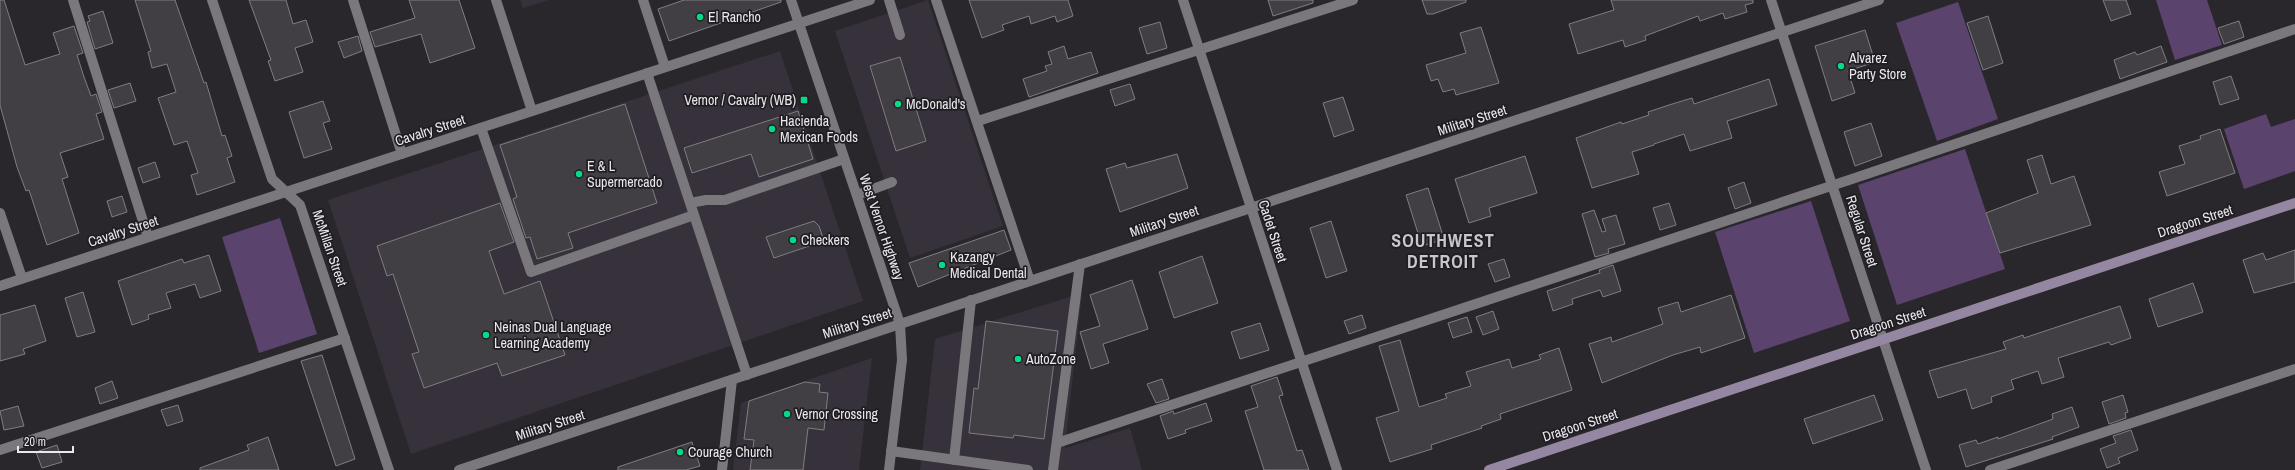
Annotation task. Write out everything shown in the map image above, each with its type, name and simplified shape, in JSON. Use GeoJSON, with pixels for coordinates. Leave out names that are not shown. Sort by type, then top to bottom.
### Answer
{"type":"FeatureCollection","features":[{"type":"Feature","properties":{"kind":"main road","name":"Dragoon Street"},"geometry":{"type":"LineString","coordinates":[[1489,470],[2295,203]]}},
{"type":"Feature","properties":{"kind":"street"},"geometry":{"type":"LineString","coordinates":[[73,0],[148,237]]}},
{"type":"Feature","properties":{"kind":"street","name":"McMillan Street"},"geometry":{"type":"LineString","coordinates":[[212,0],[272,179],[300,205],[389,470]]}},
{"type":"Feature","properties":{"kind":"street"},"geometry":{"type":"LineString","coordinates":[[353,0],[402,154]]}},
{"type":"Feature","properties":{"kind":"street"},"geometry":{"type":"LineString","coordinates":[[496,0],[532,111]]}},
{"type":"Feature","properties":{"kind":"street"},"geometry":{"type":"LineString","coordinates":[[642,0],[665,67]]}},
{"type":"Feature","properties":{"kind":"street","name":"West Vernor Highway"},"geometry":{"type":"LineString","coordinates":[[791,0],[900,324],[902,360],[889,470]]}},
{"type":"Feature","properties":{"kind":"street","name":"Cavalry Street"},"geometry":{"type":"LineString","coordinates":[[0,286],[870,0]]}},
{"type":"Feature","properties":{"kind":"street"},"geometry":{"type":"LineString","coordinates":[[889,0],[900,35]]}},
{"type":"Feature","properties":{"kind":"street"},"geometry":{"type":"LineString","coordinates":[[936,0],[978,121],[1030,281]]}},
{"type":"Feature","properties":{"kind":"street","name":"Cadet Street"},"geometry":{"type":"LineString","coordinates":[[1183,0],[1337,470]]}},
{"type":"Feature","properties":{"kind":"street"},"geometry":{"type":"LineString","coordinates":[[978,121],[1199,51],[1353,0]]}},
{"type":"Feature","properties":{"kind":"street","name":"Regular Street"},"geometry":{"type":"LineString","coordinates":[[1771,0],[1926,470]]}},
{"type":"Feature","properties":{"kind":"street","name":"Military Street"},"geometry":{"type":"LineString","coordinates":[[459,470],[1879,0]]}},
{"type":"Feature","properties":{"kind":"street"},"geometry":{"type":"LineString","coordinates":[[1056,443],[1301,360],[1832,186],[2295,29]]}},
{"type":"Feature","properties":{"kind":"street"},"geometry":{"type":"LineString","coordinates":[[647,73],[747,375]]}},
{"type":"Feature","properties":{"kind":"street"},"geometry":{"type":"LineString","coordinates":[[481,128],[531,272],[694,215]]}},
{"type":"Feature","properties":{"kind":"street"},"geometry":{"type":"LineString","coordinates":[[690,204],[706,200],[725,200],[844,159]]}},
{"type":"Feature","properties":{"kind":"street"},"geometry":{"type":"LineString","coordinates":[[856,195],[892,182]]}},
{"type":"Feature","properties":{"kind":"street"},"geometry":{"type":"LineString","coordinates":[[0,213],[22,278]]}},
{"type":"Feature","properties":{"kind":"street"},"geometry":{"type":"LineString","coordinates":[[1053,470],[1080,264]]}},
{"type":"Feature","properties":{"kind":"street"},"geometry":{"type":"LineString","coordinates":[[954,460],[971,300]]}},
{"type":"Feature","properties":{"kind":"street"},"geometry":{"type":"LineString","coordinates":[[0,450],[345,338]]}},
{"type":"Feature","properties":{"kind":"street"},"geometry":{"type":"LineString","coordinates":[[1990,470],[2295,369]]}},
{"type":"Feature","properties":{"kind":"street"},"geometry":{"type":"LineString","coordinates":[[722,470],[732,380]]}},
{"type":"Feature","properties":{"kind":"street"},"geometry":{"type":"LineString","coordinates":[[891,451],[1028,470]]}},
{"type":"Feature","properties":{"kind":"shaded area"},"geometry":{"type":"Polygon","coordinates":[[[520,0],[549,0],[523,8],[520,0]]]}},
{"type":"Feature","properties":{"kind":"shaded area"},"geometry":{"type":"Polygon","coordinates":[[[928,0],[1003,226],[910,258],[835,31],[928,0]]]}},
{"type":"Feature","properties":{"kind":"shaded area"},"geometry":{"type":"Polygon","coordinates":[[[2156,0],[2207,0],[2222,45],[2175,60],[2156,0]]]}},
{"type":"Feature","properties":{"kind":"shaded area"},"geometry":{"type":"Polygon","coordinates":[[[1958,2],[1998,119],[1937,141],[1896,23],[1958,2]]]}},
{"type":"Feature","properties":{"kind":"shaded area"},"geometry":{"type":"Polygon","coordinates":[[[780,51],[863,301],[411,454],[328,200],[780,51]]]}},
{"type":"Feature","properties":{"kind":"shaded area"},"geometry":{"type":"Polygon","coordinates":[[[2266,114],[2271,127],[2295,119],[2295,171],[2244,189],[2224,129],[2266,114]]]}},
{"type":"Feature","properties":{"kind":"shaded area"},"geometry":{"type":"Polygon","coordinates":[[[1965,149],[2005,269],[1897,305],[1858,185],[1965,149]]]}},
{"type":"Feature","properties":{"kind":"shaded area"},"geometry":{"type":"Polygon","coordinates":[[[1811,201],[1850,321],[1754,353],[1715,232],[1811,201]]]}},
{"type":"Feature","properties":{"kind":"shaded area"},"geometry":{"type":"Polygon","coordinates":[[[280,218],[317,334],[259,353],[222,237],[280,218]]]}},
{"type":"Feature","properties":{"kind":"shaded area"},"geometry":{"type":"Polygon","coordinates":[[[1082,293],[1065,448],[1130,428],[1142,470],[920,470],[935,339],[1082,293]]]}},
{"type":"Feature","properties":{"kind":"shaded area"},"geometry":{"type":"Polygon","coordinates":[[[872,358],[859,470],[733,470],[741,403],[872,358]]]}},
{"type":"Feature","properties":{"kind":"building"},"geometry":{"type":"Polygon","coordinates":[[[0,0],[4,0],[25,65],[60,54],[53,33],[74,26],[83,53],[77,55],[84,77],[91,96],[96,94],[102,112],[96,114],[104,139],[60,153],[68,177],[62,179],[79,233],[47,245],[29,190],[26,191],[17,167],[0,105],[0,0]]]}},
{"type":"Feature","properties":{"kind":"building"},"geometry":{"type":"Polygon","coordinates":[[[135,0],[175,0],[204,83],[206,82],[222,136],[225,135],[232,156],[227,158],[235,182],[197,195],[191,175],[198,173],[187,141],[174,145],[158,98],[176,92],[167,64],[152,68],[148,52],[151,51],[135,0]]]}},
{"type":"Feature","properties":{"kind":"building"},"geometry":{"type":"Polygon","coordinates":[[[249,0],[286,0],[293,24],[306,20],[313,42],[295,48],[303,72],[275,81],[268,61],[271,60],[249,0]]]}},
{"type":"Feature","properties":{"kind":"building"},"geometry":{"type":"Polygon","coordinates":[[[409,0],[459,0],[475,48],[430,63],[421,34],[375,47],[370,32],[415,18],[409,0]]]}},
{"type":"Feature","properties":{"kind":"building","name":"El Rancho"},"geometry":{"type":"Polygon","coordinates":[[[684,0],[781,0],[781,2],[669,41],[658,9],[684,0]]]}},
{"type":"Feature","properties":{"kind":"building"},"geometry":{"type":"Polygon","coordinates":[[[969,0],[1068,0],[1073,16],[1057,22],[1055,16],[1031,24],[1029,16],[1002,25],[1004,30],[982,38],[969,0]]]}},
{"type":"Feature","properties":{"kind":"building"},"geometry":{"type":"Polygon","coordinates":[[[1268,0],[1313,0],[1313,3],[1273,16],[1268,0]]]}},
{"type":"Feature","properties":{"kind":"building"},"geometry":{"type":"Polygon","coordinates":[[[1422,0],[1466,0],[1466,2],[1433,14],[1427,14],[1422,0]]]}},
{"type":"Feature","properties":{"kind":"building"},"geometry":{"type":"Polygon","coordinates":[[[1611,0],[1753,0],[1753,3],[1745,5],[1747,12],[1725,19],[1723,13],[1700,21],[1698,16],[1645,36],[1646,40],[1625,47],[1623,40],[1578,54],[1569,24],[1614,10],[1611,0]]]}},
{"type":"Feature","properties":{"kind":"building"},"geometry":{"type":"Polygon","coordinates":[[[2103,0],[2126,0],[2131,14],[2111,21],[2103,0]]]}},
{"type":"Feature","properties":{"kind":"building"},"geometry":{"type":"Polygon","coordinates":[[[103,11],[113,43],[95,49],[87,22],[90,21],[88,16],[103,11]]]}},
{"type":"Feature","properties":{"kind":"building"},"geometry":{"type":"Polygon","coordinates":[[[1988,16],[2003,63],[1983,70],[1967,23],[1988,16]]]}},
{"type":"Feature","properties":{"kind":"building"},"geometry":{"type":"Polygon","coordinates":[[[2239,21],[2244,37],[2224,44],[2218,28],[2239,21]]]}},
{"type":"Feature","properties":{"kind":"building"},"geometry":{"type":"Polygon","coordinates":[[[1160,22],[1167,48],[1147,54],[1139,28],[1160,22]]]}},
{"type":"Feature","properties":{"kind":"building"},"geometry":{"type":"Polygon","coordinates":[[[1481,27],[1499,83],[1456,95],[1454,89],[1443,92],[1438,79],[1431,81],[1426,65],[1466,53],[1460,33],[1481,27]]]}},
{"type":"Feature","properties":{"kind":"building","name":"Alvarez Party Store"},"geometry":{"type":"Polygon","coordinates":[[[1865,30],[1875,62],[1848,71],[1855,93],[1832,101],[1815,46],[1865,30]]]}},
{"type":"Feature","properties":{"kind":"building"},"geometry":{"type":"Polygon","coordinates":[[[358,36],[362,51],[344,58],[338,42],[358,36]]]}},
{"type":"Feature","properties":{"kind":"building"},"geometry":{"type":"Polygon","coordinates":[[[1064,46],[1068,59],[1091,52],[1098,73],[1029,97],[1023,79],[1047,71],[1045,66],[1052,64],[1048,52],[1064,46]]]}},
{"type":"Feature","properties":{"kind":"building"},"geometry":{"type":"Polygon","coordinates":[[[2161,46],[2167,62],[2120,79],[2114,60],[2135,52],[2137,55],[2161,46]]]}},
{"type":"Feature","properties":{"kind":"building","name":"McDonald's"},"geometry":{"type":"Polygon","coordinates":[[[900,57],[926,141],[896,151],[870,66],[900,57]]]}},
{"type":"Feature","properties":{"kind":"building"},"geometry":{"type":"Polygon","coordinates":[[[2231,76],[2239,99],[2220,105],[2213,82],[2231,76]]]}},
{"type":"Feature","properties":{"kind":"building"},"geometry":{"type":"Polygon","coordinates":[[[1769,79],[1777,105],[1727,121],[1732,138],[1690,151],[1684,134],[1654,144],[1632,152],[1639,174],[1592,188],[1576,138],[1621,122],[1622,124],[1649,115],[1648,112],[1669,105],[1692,98],[1694,104],[1769,79]]]}},
{"type":"Feature","properties":{"kind":"building"},"geometry":{"type":"Polygon","coordinates":[[[130,83],[136,101],[114,108],[108,90],[130,83]]]}},
{"type":"Feature","properties":{"kind":"building"},"geometry":{"type":"Polygon","coordinates":[[[1130,84],[1135,99],[1115,106],[1110,90],[1130,84]]]}},
{"type":"Feature","properties":{"kind":"building"},"geometry":{"type":"Polygon","coordinates":[[[1343,97],[1354,130],[1334,137],[1323,103],[1343,97]]]}},
{"type":"Feature","properties":{"kind":"building"},"geometry":{"type":"Polygon","coordinates":[[[323,101],[330,121],[323,123],[332,149],[304,158],[289,112],[323,101]]]}},
{"type":"Feature","properties":{"kind":"building","name":"E & L Supermercado"},"geometry":{"type":"Polygon","coordinates":[[[625,104],[657,203],[568,233],[573,248],[537,259],[530,237],[526,238],[513,199],[517,197],[500,145],[625,104]]]}},
{"type":"Feature","properties":{"kind":"building","name":"Hacienda Mexican Foods"},"geometry":{"type":"Polygon","coordinates":[[[798,111],[813,159],[759,177],[751,154],[692,173],[684,148],[798,111]]]}},
{"type":"Feature","properties":{"kind":"building"},"geometry":{"type":"Polygon","coordinates":[[[1871,123],[1882,156],[1855,166],[1844,132],[1871,123]]]}},
{"type":"Feature","properties":{"kind":"building"},"geometry":{"type":"Polygon","coordinates":[[[2220,129],[2235,173],[2167,196],[2159,172],[2185,164],[2179,146],[2201,139],[2200,136],[2220,129]]]}},
{"type":"Feature","properties":{"kind":"building"},"geometry":{"type":"Polygon","coordinates":[[[1177,154],[1188,188],[1120,212],[1106,169],[1125,163],[1127,168],[1177,154]]]}},
{"type":"Feature","properties":{"kind":"building"},"geometry":{"type":"Polygon","coordinates":[[[2042,155],[2051,184],[2074,176],[2091,225],[2000,253],[1986,213],[2038,193],[2027,160],[2042,155]]]}},
{"type":"Feature","properties":{"kind":"building"},"geometry":{"type":"Polygon","coordinates":[[[1525,156],[1537,193],[1489,208],[1491,216],[1469,223],[1455,179],[1525,156]]]}},
{"type":"Feature","properties":{"kind":"building"},"geometry":{"type":"Polygon","coordinates":[[[155,162],[160,177],[143,183],[138,168],[155,162]]]}},
{"type":"Feature","properties":{"kind":"building"},"geometry":{"type":"Polygon","coordinates":[[[1744,182],[1751,203],[1735,209],[1728,188],[1744,182]]]}},
{"type":"Feature","properties":{"kind":"building"},"geometry":{"type":"Polygon","coordinates":[[[1428,188],[1444,239],[1422,246],[1406,195],[1428,188]]]}},
{"type":"Feature","properties":{"kind":"building"},"geometry":{"type":"Polygon","coordinates":[[[122,196],[127,212],[112,217],[107,201],[122,196]]]}},
{"type":"Feature","properties":{"kind":"building"},"geometry":{"type":"Polygon","coordinates":[[[500,203],[514,242],[489,251],[504,294],[540,281],[565,355],[502,376],[497,363],[424,388],[412,354],[419,352],[393,274],[387,276],[377,246],[500,203]]]}},
{"type":"Feature","properties":{"kind":"building"},"geometry":{"type":"Polygon","coordinates":[[[1669,203],[1676,225],[1660,230],[1653,208],[1669,203]]]}},
{"type":"Feature","properties":{"kind":"building"},"geometry":{"type":"Polygon","coordinates":[[[1594,210],[1602,232],[1606,231],[1602,219],[1616,215],[1625,244],[1608,249],[1609,253],[1595,257],[1582,214],[1594,210]]]}},
{"type":"Feature","properties":{"kind":"building","name":"Checkers"},"geometry":{"type":"Polygon","coordinates":[[[814,221],[819,226],[824,241],[774,258],[766,237],[814,221]]]}},
{"type":"Feature","properties":{"kind":"building"},"geometry":{"type":"Polygon","coordinates":[[[1331,221],[1347,271],[1326,278],[1310,228],[1331,221]]]}},
{"type":"Feature","properties":{"kind":"building","name":"Kazangy Medical Dental"},"geometry":{"type":"Polygon","coordinates":[[[1004,230],[1011,250],[918,287],[909,263],[1004,230]]]}},
{"type":"Feature","properties":{"kind":"building"},"geometry":{"type":"Polygon","coordinates":[[[2295,250],[2295,282],[2254,293],[2243,260],[2263,253],[2266,260],[2295,250]]]}},
{"type":"Feature","properties":{"kind":"building"},"geometry":{"type":"Polygon","coordinates":[[[209,255],[221,291],[200,298],[195,284],[166,293],[171,308],[148,315],[149,319],[132,325],[118,281],[182,259],[184,263],[209,255]]]}},
{"type":"Feature","properties":{"kind":"building"},"geometry":{"type":"Polygon","coordinates":[[[1202,256],[1218,303],[1174,318],[1159,272],[1202,256]]]}},
{"type":"Feature","properties":{"kind":"building"},"geometry":{"type":"Polygon","coordinates":[[[1504,259],[1510,277],[1495,282],[1488,264],[1504,259]]]}},
{"type":"Feature","properties":{"kind":"building"},"geometry":{"type":"Polygon","coordinates":[[[1613,265],[1621,291],[1603,297],[1600,290],[1572,299],[1573,304],[1553,311],[1547,291],[1600,273],[1599,270],[1613,265]]]}},
{"type":"Feature","properties":{"kind":"building"},"geometry":{"type":"Polygon","coordinates":[[[1132,280],[1148,329],[1103,344],[1109,363],[1091,369],[1080,332],[1100,326],[1090,295],[1132,280]]]}},
{"type":"Feature","properties":{"kind":"building"},"geometry":{"type":"Polygon","coordinates":[[[2193,283],[2203,312],[2158,327],[2149,299],[2193,283]]]}},
{"type":"Feature","properties":{"kind":"building"},"geometry":{"type":"Polygon","coordinates":[[[83,292],[95,332],[77,337],[65,298],[83,292]]]}},
{"type":"Feature","properties":{"kind":"building"},"geometry":{"type":"Polygon","coordinates":[[[1731,295],[1745,338],[1701,353],[1700,347],[1673,355],[1602,383],[1589,344],[1611,337],[1612,342],[1663,324],[1658,308],[1678,302],[1681,312],[1731,295]]]}},
{"type":"Feature","properties":{"kind":"building"},"geometry":{"type":"Polygon","coordinates":[[[35,305],[46,341],[23,349],[25,354],[0,361],[0,315],[35,305]]]}},
{"type":"Feature","properties":{"kind":"building"},"geometry":{"type":"Polygon","coordinates":[[[2120,306],[2131,338],[2111,345],[2109,342],[2058,358],[2064,377],[2042,384],[2038,371],[2011,380],[2014,389],[1991,397],[1992,402],[1972,409],[1966,389],[1938,398],[1929,371],[2006,349],[2003,342],[2023,335],[2024,338],[2120,306]]]}},
{"type":"Feature","properties":{"kind":"building"},"geometry":{"type":"Polygon","coordinates":[[[1493,311],[1499,329],[1483,335],[1476,317],[1493,311]]]}},
{"type":"Feature","properties":{"kind":"building"},"geometry":{"type":"Polygon","coordinates":[[[1362,315],[1366,328],[1349,334],[1344,321],[1362,315]]]}},
{"type":"Feature","properties":{"kind":"building"},"geometry":{"type":"Polygon","coordinates":[[[1467,317],[1472,332],[1453,338],[1448,323],[1467,317]]]}},
{"type":"Feature","properties":{"kind":"building","name":"AutoZone"},"geometry":{"type":"Polygon","coordinates":[[[986,321],[1058,331],[1044,439],[1014,435],[1013,438],[969,433],[974,388],[978,389],[986,321]]]}},
{"type":"Feature","properties":{"kind":"building"},"geometry":{"type":"Polygon","coordinates":[[[1260,323],[1269,350],[1240,359],[1231,332],[1260,323]]]}},
{"type":"Feature","properties":{"kind":"building"},"geometry":{"type":"Polygon","coordinates":[[[1400,340],[1419,407],[1447,398],[1445,394],[1471,386],[1466,372],[1509,359],[1512,368],[1541,359],[1539,355],[1559,348],[1572,390],[1500,414],[1501,419],[1481,426],[1482,428],[1431,445],[1432,449],[1390,462],[1376,418],[1399,411],[1379,346],[1400,340]]]}},
{"type":"Feature","properties":{"kind":"building"},"geometry":{"type":"Polygon","coordinates":[[[322,355],[355,459],[336,466],[301,361],[322,355]]]}},
{"type":"Feature","properties":{"kind":"building"},"geometry":{"type":"Polygon","coordinates":[[[1277,377],[1283,395],[1279,396],[1297,451],[1302,450],[1309,470],[1264,470],[1245,411],[1258,407],[1251,386],[1277,377]]]}},
{"type":"Feature","properties":{"kind":"building"},"geometry":{"type":"Polygon","coordinates":[[[1162,379],[1169,399],[1156,403],[1147,384],[1162,379]]]}},
{"type":"Feature","properties":{"kind":"building"},"geometry":{"type":"Polygon","coordinates":[[[112,381],[118,398],[100,404],[95,388],[112,381]]]}},
{"type":"Feature","properties":{"kind":"building","name":"Vernor Crossing"},"geometry":{"type":"Polygon","coordinates":[[[805,382],[820,384],[819,392],[828,393],[824,430],[808,428],[803,470],[750,470],[754,440],[744,439],[749,401],[805,382]]]}},
{"type":"Feature","properties":{"kind":"building"},"geometry":{"type":"Polygon","coordinates":[[[1874,395],[1883,420],[1813,444],[1804,419],[1874,395]]]}},
{"type":"Feature","properties":{"kind":"building"},"geometry":{"type":"Polygon","coordinates":[[[2123,395],[2128,412],[2125,413],[2126,418],[2109,424],[2102,402],[2123,395]]]}},
{"type":"Feature","properties":{"kind":"building"},"geometry":{"type":"Polygon","coordinates":[[[1206,403],[1212,421],[1185,430],[1186,433],[1168,439],[1160,416],[1173,411],[1174,414],[1206,403]]]}},
{"type":"Feature","properties":{"kind":"building"},"geometry":{"type":"Polygon","coordinates":[[[178,405],[183,421],[167,426],[161,410],[178,405]]]}},
{"type":"Feature","properties":{"kind":"building"},"geometry":{"type":"Polygon","coordinates":[[[18,406],[24,426],[4,430],[0,411],[18,406]]]}},
{"type":"Feature","properties":{"kind":"building"},"geometry":{"type":"Polygon","coordinates":[[[2072,407],[2079,427],[2052,437],[2053,439],[1966,467],[1959,445],[1976,440],[1978,444],[1998,437],[1998,439],[2053,419],[2052,414],[2072,407]]]}},
{"type":"Feature","properties":{"kind":"building"},"geometry":{"type":"Polygon","coordinates":[[[2131,430],[2138,450],[2118,458],[2120,463],[2107,468],[2100,449],[2116,443],[2113,436],[2131,430]]]}},
{"type":"Feature","properties":{"kind":"building"},"geometry":{"type":"Polygon","coordinates":[[[268,437],[279,470],[200,470],[200,468],[249,450],[247,445],[268,437]]]}},
{"type":"Feature","properties":{"kind":"building","name":"Courage Church"},"geometry":{"type":"Polygon","coordinates":[[[692,442],[700,466],[686,470],[618,470],[618,467],[692,442]]]}},
{"type":"Feature","properties":{"kind":"building"},"geometry":{"type":"Polygon","coordinates":[[[57,445],[62,462],[42,468],[36,452],[57,445]]]}},
{"type":"Feature","properties":{"kind":"place","name":"El Rancho"},"geometry":{"type":"Point","coordinates":[700,17]}},
{"type":"Feature","properties":{"kind":"place","name":"Alvarez Party Store"},"geometry":{"type":"Point","coordinates":[1841,66]}},
{"type":"Feature","properties":{"kind":"place","name":"Vernor / Cavalry (WB)"},"geometry":{"type":"Point","coordinates":[804,100]}},
{"type":"Feature","properties":{"kind":"place","name":"McDonald's"},"geometry":{"type":"Point","coordinates":[898,104]}},
{"type":"Feature","properties":{"kind":"place","name":"Hacienda Mexican Foods"},"geometry":{"type":"Point","coordinates":[772,129]}},
{"type":"Feature","properties":{"kind":"place","name":"E & L Supermercado"},"geometry":{"type":"Point","coordinates":[579,174]}},
{"type":"Feature","properties":{"kind":"place","name":"Checkers"},"geometry":{"type":"Point","coordinates":[793,240]}},
{"type":"Feature","properties":{"kind":"place","name":"Kazangy Medical Dental"},"geometry":{"type":"Point","coordinates":[942,265]}},
{"type":"Feature","properties":{"kind":"place","name":"Neinas Dual Language Learning Academy"},"geometry":{"type":"Point","coordinates":[486,335]}},
{"type":"Feature","properties":{"kind":"place","name":"AutoZone"},"geometry":{"type":"Point","coordinates":[1018,359]}},
{"type":"Feature","properties":{"kind":"place","name":"Vernor Crossing"},"geometry":{"type":"Point","coordinates":[787,414]}},
{"type":"Feature","properties":{"kind":"place","name":"Courage Church"},"geometry":{"type":"Point","coordinates":[680,452]}},
{"type":"Feature","properties":{"kind":"district","name":"SOUTHWEST DETROIT"},"geometry":{"type":"Point","coordinates":[1443,251]}}]}
